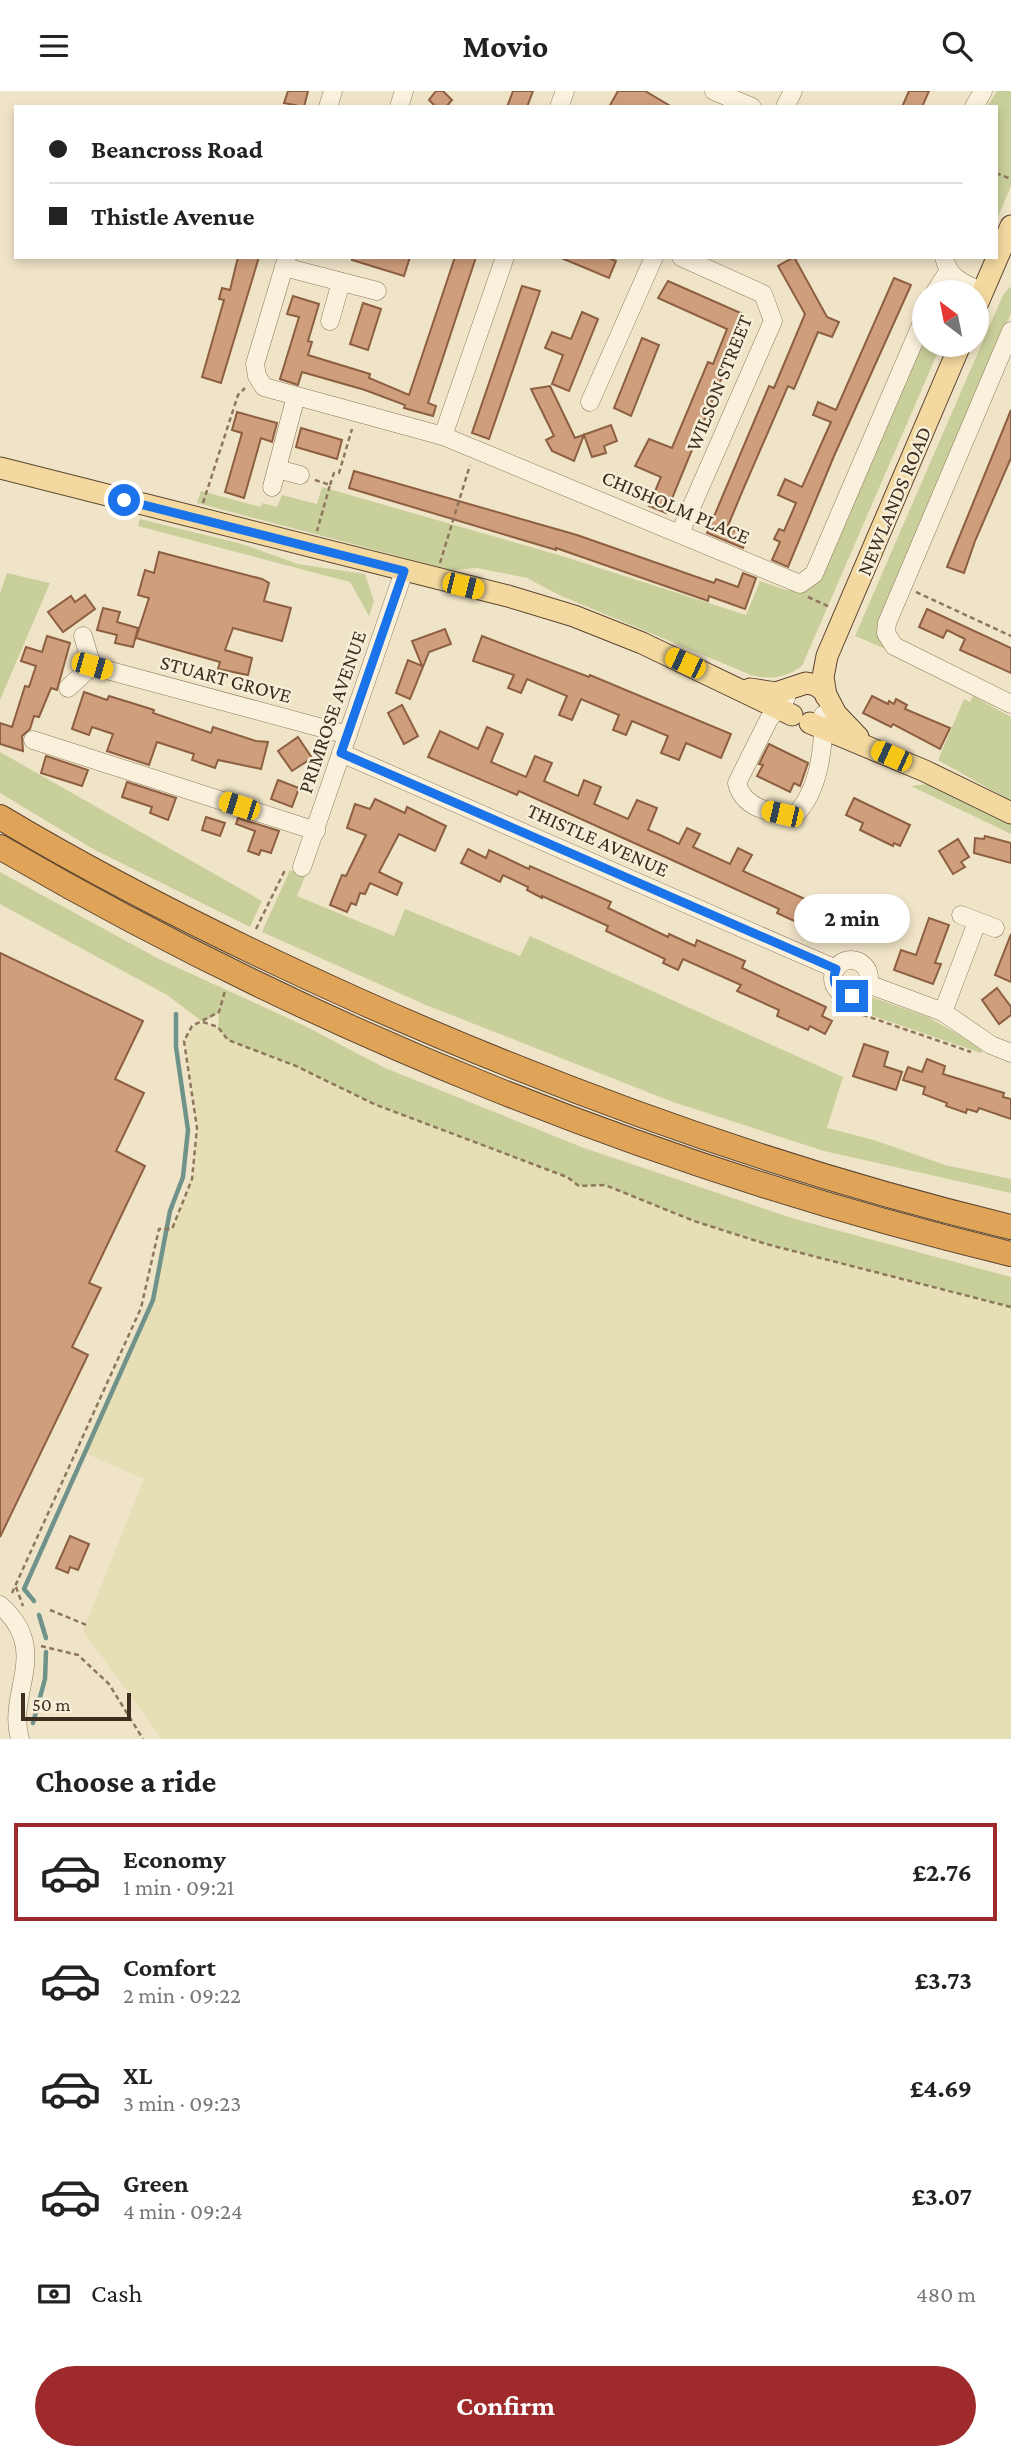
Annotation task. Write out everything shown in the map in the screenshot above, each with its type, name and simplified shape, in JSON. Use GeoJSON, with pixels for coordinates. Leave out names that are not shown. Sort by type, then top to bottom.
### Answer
{"type":"FeatureCollection","features":[{"type":"Feature","properties":{"kind":"highway"},"geometry":{"type":"LineString","coordinates":[[0,817],[187,919],[428,1032],[601,1101],[794,1166],[1011,1227]]}},
{"type":"Feature","properties":{"kind":"highway"},"geometry":{"type":"LineString","coordinates":[[0,847],[111,909],[241,975],[403,1050],[494,1087],[628,1139],[758,1182],[869,1216],[1011,1254]]}},
{"type":"Feature","properties":{"kind":"highway"},"geometry":{"type":"LineString","coordinates":[[794,1166],[1011,1213]]}},
{"type":"Feature","properties":{"kind":"main road"},"geometry":{"type":"LineString","coordinates":[[998,257],[1011,226]]}},
{"type":"Feature","properties":{"kind":"main road"},"geometry":{"type":"LineString","coordinates":[[988,280],[997,259]]}},
{"type":"Feature","properties":{"kind":"main road","name":"NEWLANDS ROAD"},"geometry":{"type":"LineString","coordinates":[[807,705],[955,357]]}},
{"type":"Feature","properties":{"kind":"main road"},"geometry":{"type":"LineString","coordinates":[[0,468],[574,616],[728,682],[776,693],[807,705],[868,745],[1011,813]]}},
{"type":"Feature","properties":{"kind":"street"},"geometry":{"type":"LineString","coordinates":[[714,91],[746,105]]}},
{"type":"Feature","properties":{"kind":"street"},"geometry":{"type":"LineString","coordinates":[[443,436],[504,259]]}},
{"type":"Feature","properties":{"kind":"street"},"geometry":{"type":"LineString","coordinates":[[590,402],[653,259]]}},
{"type":"Feature","properties":{"kind":"street","name":"WILSON STREET"},"geometry":{"type":"LineString","coordinates":[[681,533],[773,321],[763,294],[685,259]]}},
{"type":"Feature","properties":{"kind":"street"},"geometry":{"type":"LineString","coordinates":[[257,376],[254,364],[285,262],[341,282],[377,291]]}},
{"type":"Feature","properties":{"kind":"street"},"geometry":{"type":"LineString","coordinates":[[946,264],[956,280]]}},
{"type":"Feature","properties":{"kind":"street"},"geometry":{"type":"LineString","coordinates":[[330,321],[341,282]]}},
{"type":"Feature","properties":{"kind":"street","name":"NEWLANDS ROAD"},"geometry":{"type":"LineString","coordinates":[[1011,331],[887,623],[886,633],[894,646],[1011,704]]}},
{"type":"Feature","properties":{"kind":"street"},"geometry":{"type":"LineString","coordinates":[[790,581],[800,584],[814,574],[912,346]]}},
{"type":"Feature","properties":{"kind":"street","name":"CHISHOLM PLACE"},"geometry":{"type":"LineString","coordinates":[[257,376],[264,387],[443,436],[681,533],[790,581]]}},
{"type":"Feature","properties":{"kind":"street"},"geometry":{"type":"LineString","coordinates":[[272,487],[296,396]]}},
{"type":"Feature","properties":{"kind":"street"},"geometry":{"type":"LineString","coordinates":[[277,469],[300,475]]}},
{"type":"Feature","properties":{"kind":"street","name":"PRIMROSE AVENUE"},"geometry":{"type":"LineString","coordinates":[[302,867],[404,571]]}},
{"type":"Feature","properties":{"kind":"street"},"geometry":{"type":"LineString","coordinates":[[68,688],[92,666],[83,636]]}},
{"type":"Feature","properties":{"kind":"street","name":"STUART GROVE"},"geometry":{"type":"LineString","coordinates":[[92,666],[348,735]]}},
{"type":"Feature","properties":{"kind":"street"},"geometry":{"type":"LineString","coordinates":[[807,705],[816,776],[806,804],[794,815],[761,809],[746,801],[737,783],[807,705]]}},
{"type":"Feature","properties":{"kind":"street"},"geometry":{"type":"LineString","coordinates":[[33,740],[316,831]]}},
{"type":"Feature","properties":{"kind":"street","name":"THISTLE AVENUE"},"geometry":{"type":"LineString","coordinates":[[341,753],[836,969],[845,961],[858,962],[867,971],[868,983],[943,1012],[991,1045],[1011,1053]]}},
{"type":"Feature","properties":{"kind":"street"},"geometry":{"type":"LineString","coordinates":[[943,1012],[969,919],[995,928]]}},
{"type":"Feature","properties":{"kind":"street"},"geometry":{"type":"LineString","coordinates":[[836,969],[835,984],[845,995],[859,994],[868,983]]}},
{"type":"Feature","properties":{"kind":"street"},"geometry":{"type":"LineString","coordinates":[[0,1605],[22,1637],[26,1657],[25,1679],[15,1723],[20,1739]]}},
{"type":"Feature","properties":{"kind":"path"},"geometry":{"type":"LineString","coordinates":[[198,519],[238,395],[257,376]]}},
{"type":"Feature","properties":{"kind":"path"},"geometry":{"type":"LineString","coordinates":[[312,548],[334,473],[339,473],[358,413]]}},
{"type":"Feature","properties":{"kind":"path"},"geometry":{"type":"LineString","coordinates":[[441,580],[440,563],[474,449]]}},
{"type":"Feature","properties":{"kind":"path"},"geometry":{"type":"LineString","coordinates":[[300,475],[330,485]]}},
{"type":"Feature","properties":{"kind":"path"},"geometry":{"type":"LineString","coordinates":[[790,581],[800,593],[845,614]]}},
{"type":"Feature","properties":{"kind":"path"},"geometry":{"type":"LineString","coordinates":[[901,592],[919,592],[1011,636]]}},
{"type":"Feature","properties":{"kind":"path"},"geometry":{"type":"LineString","coordinates":[[256,929],[289,862],[302,867]]}},
{"type":"Feature","properties":{"kind":"path"},"geometry":{"type":"LineString","coordinates":[[26,1612],[16,1587],[141,1308],[159,1229],[172,1229],[192,1179],[197,1128],[184,1041],[192,1026],[219,1013],[226,990]]}},
{"type":"Feature","properties":{"kind":"path"},"geometry":{"type":"LineString","coordinates":[[845,995],[843,1008],[984,1057],[991,1045]]}},
{"type":"Feature","properties":{"kind":"path"},"geometry":{"type":"LineString","coordinates":[[203,1022],[218,1027],[228,1039],[296,1066],[374,1104],[567,1177],[579,1186],[605,1185],[694,1221],[766,1244],[1011,1307]]}},
{"type":"Feature","properties":{"kind":"path"},"geometry":{"type":"LineString","coordinates":[[50,1610],[89,1626]]}},
{"type":"Feature","properties":{"kind":"path"},"geometry":{"type":"LineString","coordinates":[[37,1645],[78,1655],[109,1684],[144,1739]]}},
{"type":"Feature","properties":{"kind":"shaded area"},"geometry":{"type":"Polygon","coordinates":[[[203,1022],[218,1027],[228,1040],[296,1066],[374,1104],[567,1177],[579,1186],[605,1185],[694,1221],[766,1244],[1011,1307],[1011,1739],[162,1739],[83,1631],[144,1479],[85,1453],[153,1300],[167,1229],[172,1229],[192,1179],[197,1128],[184,1041],[192,1026],[203,1022]]]}},
{"type":"Feature","properties":{"kind":"green space"},"geometry":{"type":"Polygon","coordinates":[[[997,91],[1011,91],[1011,186],[998,217],[998,105],[988,105],[997,91]]]}},
{"type":"Feature","properties":{"kind":"green space"},"geometry":{"type":"Polygon","coordinates":[[[1011,286],[1011,313],[881,622],[888,650],[855,636],[976,357],[989,357],[989,327],[1003,295],[1011,286]]]}},
{"type":"Feature","properties":{"kind":"green space"},"geometry":{"type":"Polygon","coordinates":[[[914,357],[936,357],[802,666],[778,677],[751,675],[559,595],[527,578],[477,568],[451,570],[197,503],[201,491],[261,507],[262,503],[277,507],[282,495],[317,504],[322,487],[562,556],[746,615],[760,581],[786,590],[805,589],[914,357]]]}},
{"type":"Feature","properties":{"kind":"green space"},"geometry":{"type":"Polygon","coordinates":[[[140,519],[242,544],[298,564],[365,574],[374,601],[369,616],[350,582],[138,526],[140,519]]]}},
{"type":"Feature","properties":{"kind":"green space"},"geometry":{"type":"Polygon","coordinates":[[[7,573],[50,583],[0,700],[0,593],[7,573]]]}},
{"type":"Feature","properties":{"kind":"green space"},"geometry":{"type":"Polygon","coordinates":[[[973,696],[1011,717],[1011,801],[938,760],[964,699],[970,702],[973,696]]]}},
{"type":"Feature","properties":{"kind":"green space"},"geometry":{"type":"Polygon","coordinates":[[[0,752],[262,901],[250,927],[93,849],[0,793],[0,752]]]}},
{"type":"Feature","properties":{"kind":"green space"},"geometry":{"type":"Polygon","coordinates":[[[928,784],[1011,824],[1011,834],[911,786],[928,784]]]}},
{"type":"Feature","properties":{"kind":"green space"},"geometry":{"type":"Polygon","coordinates":[[[290,870],[305,876],[297,896],[394,936],[405,909],[520,956],[530,936],[843,1077],[827,1128],[874,1140],[945,1165],[1011,1179],[1011,1193],[824,1151],[673,1102],[426,1005],[262,932],[290,870]]]}},
{"type":"Feature","properties":{"kind":"green space"},"geometry":{"type":"Polygon","coordinates":[[[0,872],[159,959],[305,1026],[385,1068],[584,1148],[795,1219],[1011,1277],[1011,1307],[766,1244],[694,1221],[605,1185],[579,1186],[567,1177],[374,1104],[296,1066],[228,1040],[218,1027],[219,1013],[203,1022],[167,995],[0,904],[0,872]]]}},
{"type":"Feature","properties":{"kind":"green space"},"geometry":{"type":"Polygon","coordinates":[[[866,995],[928,1017],[984,1049],[981,1053],[850,1008],[866,995]]]}},
{"type":"Feature","properties":{"kind":"building"},"geometry":{"type":"Polygon","coordinates":[[[288,91],[308,91],[304,105],[284,103],[288,91]]]}},
{"type":"Feature","properties":{"kind":"building"},"geometry":{"type":"Polygon","coordinates":[[[436,91],[443,91],[452,100],[448,105],[434,105],[429,100],[436,91]]]}},
{"type":"Feature","properties":{"kind":"building"},"geometry":{"type":"Polygon","coordinates":[[[513,91],[533,91],[528,105],[508,105],[513,91]]]}},
{"type":"Feature","properties":{"kind":"building"},"geometry":{"type":"Polygon","coordinates":[[[618,91],[645,91],[669,105],[610,105],[618,91]]]}},
{"type":"Feature","properties":{"kind":"building"},"geometry":{"type":"Polygon","coordinates":[[[909,91],[929,91],[923,105],[903,105],[909,91]]]}},
{"type":"Feature","properties":{"kind":"building"},"geometry":{"type":"Polygon","coordinates":[[[238,259],[258,259],[221,383],[202,377],[224,300],[219,299],[222,288],[230,290],[238,259]]]}},
{"type":"Feature","properties":{"kind":"building"},"geometry":{"type":"Polygon","coordinates":[[[352,259],[409,259],[404,276],[352,259]]]}},
{"type":"Feature","properties":{"kind":"building"},"geometry":{"type":"Polygon","coordinates":[[[454,259],[475,259],[428,403],[436,406],[433,416],[404,408],[405,405],[365,390],[302,372],[298,385],[280,379],[299,317],[287,314],[293,296],[319,304],[308,341],[312,342],[308,355],[370,374],[369,378],[409,395],[454,259]]]}},
{"type":"Feature","properties":{"kind":"building"},"geometry":{"type":"Polygon","coordinates":[[[564,259],[612,259],[616,261],[609,278],[564,259]]]}},
{"type":"Feature","properties":{"kind":"building"},"geometry":{"type":"Polygon","coordinates":[[[795,259],[827,317],[839,322],[832,337],[818,332],[794,389],[788,386],[742,492],[727,528],[748,536],[743,548],[707,533],[769,386],[774,388],[805,314],[778,266],[795,259]]]}},
{"type":"Feature","properties":{"kind":"building"},"geometry":{"type":"Polygon","coordinates":[[[894,278],[911,285],[834,456],[788,567],[772,560],[780,542],[774,539],[779,529],[784,531],[796,503],[778,495],[785,479],[802,487],[831,422],[813,415],[818,402],[836,410],[894,278]]]}},
{"type":"Feature","properties":{"kind":"building"},"geometry":{"type":"Polygon","coordinates":[[[668,281],[743,314],[725,370],[666,513],[649,506],[661,477],[635,466],[649,439],[672,448],[708,362],[713,364],[727,329],[658,298],[668,281]]]}},
{"type":"Feature","properties":{"kind":"building"},"geometry":{"type":"Polygon","coordinates":[[[522,286],[540,291],[489,439],[472,433],[522,286]]]}},
{"type":"Feature","properties":{"kind":"building"},"geometry":{"type":"Polygon","coordinates":[[[363,303],[381,309],[368,350],[350,344],[363,303]]]}},
{"type":"Feature","properties":{"kind":"building"},"geometry":{"type":"Polygon","coordinates":[[[582,312],[598,319],[569,391],[552,384],[563,355],[545,348],[552,332],[571,339],[582,312]]]}},
{"type":"Feature","properties":{"kind":"building"},"geometry":{"type":"Polygon","coordinates":[[[642,338],[659,345],[631,416],[614,408],[642,338]]]}},
{"type":"Feature","properties":{"kind":"building"},"geometry":{"type":"Polygon","coordinates":[[[550,386],[575,438],[611,425],[617,441],[604,446],[606,453],[592,457],[584,435],[574,461],[552,451],[546,440],[554,436],[531,389],[550,386]]]}},
{"type":"Feature","properties":{"kind":"building"},"geometry":{"type":"Polygon","coordinates":[[[1011,410],[1011,458],[964,573],[947,567],[1011,410]]]}},
{"type":"Feature","properties":{"kind":"building"},"geometry":{"type":"Polygon","coordinates":[[[237,412],[277,423],[272,442],[261,438],[244,498],[225,492],[242,433],[232,430],[237,412]]]}},
{"type":"Feature","properties":{"kind":"building"},"geometry":{"type":"Polygon","coordinates":[[[301,428],[342,440],[337,459],[296,447],[301,428]]]}},
{"type":"Feature","properties":{"kind":"building"},"geometry":{"type":"Polygon","coordinates":[[[354,471],[577,535],[714,583],[716,579],[738,587],[743,573],[756,578],[745,609],[709,596],[708,601],[556,548],[349,488],[354,471]]]}},
{"type":"Feature","properties":{"kind":"building"},"geometry":{"type":"Polygon","coordinates":[[[159,552],[262,579],[269,583],[264,601],[291,608],[282,641],[233,628],[225,650],[252,658],[248,675],[218,669],[220,662],[136,638],[149,598],[138,595],[145,570],[154,573],[159,552]]]}},
{"type":"Feature","properties":{"kind":"building"},"geometry":{"type":"Polygon","coordinates":[[[85,595],[95,609],[63,632],[48,612],[71,596],[75,602],[85,595]]]}},
{"type":"Feature","properties":{"kind":"building"},"geometry":{"type":"Polygon","coordinates":[[[103,608],[120,612],[117,622],[138,628],[133,647],[115,643],[117,635],[97,630],[103,608]]]}},
{"type":"Feature","properties":{"kind":"building"},"geometry":{"type":"Polygon","coordinates":[[[927,609],[1011,648],[1011,673],[960,650],[965,639],[947,630],[943,638],[919,627],[927,609]]]}},
{"type":"Feature","properties":{"kind":"building"},"geometry":{"type":"Polygon","coordinates":[[[445,629],[451,644],[429,652],[410,699],[396,693],[408,660],[422,666],[412,641],[445,629]]]}},
{"type":"Feature","properties":{"kind":"building"},"geometry":{"type":"Polygon","coordinates":[[[47,636],[70,643],[57,690],[51,688],[39,717],[34,716],[30,729],[22,736],[23,751],[0,744],[0,723],[12,727],[25,686],[29,687],[36,666],[21,661],[26,647],[42,652],[47,636]]]}},
{"type":"Feature","properties":{"kind":"building"},"geometry":{"type":"Polygon","coordinates":[[[482,636],[589,677],[590,675],[731,734],[721,758],[686,743],[679,760],[661,753],[668,736],[632,721],[626,735],[613,730],[619,715],[581,699],[572,720],[559,715],[567,696],[527,679],[521,693],[508,688],[514,675],[473,661],[482,636]]]}},
{"type":"Feature","properties":{"kind":"building"},"geometry":{"type":"Polygon","coordinates":[[[84,692],[107,700],[109,696],[154,710],[153,713],[211,733],[213,727],[256,741],[268,742],[261,769],[218,760],[215,768],[192,760],[194,754],[157,742],[149,765],[107,751],[113,734],[92,727],[89,735],[72,729],[84,692]]]}},
{"type":"Feature","properties":{"kind":"building"},"geometry":{"type":"Polygon","coordinates":[[[872,696],[888,704],[889,701],[894,704],[896,699],[907,705],[905,709],[950,728],[940,749],[893,724],[891,727],[863,713],[872,696]]]}},
{"type":"Feature","properties":{"kind":"building"},"geometry":{"type":"Polygon","coordinates":[[[402,705],[418,736],[404,744],[388,713],[402,705]]]}},
{"type":"Feature","properties":{"kind":"building"},"geometry":{"type":"Polygon","coordinates":[[[487,727],[503,734],[491,762],[526,777],[535,756],[552,763],[544,781],[578,796],[584,780],[601,787],[594,804],[628,819],[637,800],[657,808],[648,830],[679,844],[687,828],[700,834],[693,847],[730,864],[738,848],[752,855],[743,871],[816,904],[805,926],[777,913],[779,909],[519,791],[517,795],[428,757],[440,731],[478,749],[487,727]]]}},
{"type":"Feature","properties":{"kind":"building"},"geometry":{"type":"Polygon","coordinates":[[[298,737],[312,758],[292,771],[278,751],[298,737]]]}},
{"type":"Feature","properties":{"kind":"building"},"geometry":{"type":"Polygon","coordinates":[[[769,744],[808,763],[800,786],[794,783],[790,792],[757,776],[763,765],[759,764],[769,744]]]}},
{"type":"Feature","properties":{"kind":"building"},"geometry":{"type":"Polygon","coordinates":[[[46,756],[88,770],[82,786],[41,773],[46,756]]]}},
{"type":"Feature","properties":{"kind":"building"},"geometry":{"type":"Polygon","coordinates":[[[278,780],[299,788],[292,807],[271,799],[278,780]]]}},
{"type":"Feature","properties":{"kind":"building"},"geometry":{"type":"Polygon","coordinates":[[[127,782],[176,798],[168,820],[150,813],[152,807],[122,797],[127,782]]]}},
{"type":"Feature","properties":{"kind":"building"},"geometry":{"type":"Polygon","coordinates":[[[854,798],[910,825],[900,846],[894,843],[893,846],[860,830],[863,823],[846,815],[854,798]]]}},
{"type":"Feature","properties":{"kind":"building"},"geometry":{"type":"Polygon","coordinates":[[[375,799],[405,813],[407,807],[446,826],[435,851],[399,834],[379,872],[402,883],[397,895],[370,883],[365,894],[360,893],[356,905],[351,903],[347,912],[330,905],[342,875],[346,876],[366,835],[347,828],[355,804],[370,809],[375,799]]]}},
{"type":"Feature","properties":{"kind":"building"},"geometry":{"type":"Polygon","coordinates":[[[206,817],[225,823],[220,836],[202,830],[206,817]]]}},
{"type":"Feature","properties":{"kind":"building"},"geometry":{"type":"Polygon","coordinates":[[[238,818],[279,831],[271,853],[261,850],[259,855],[248,851],[255,831],[236,824],[238,818]]]}},
{"type":"Feature","properties":{"kind":"building"},"geometry":{"type":"Polygon","coordinates":[[[985,836],[1011,843],[1011,863],[974,853],[975,838],[984,839],[985,836]]]}},
{"type":"Feature","properties":{"kind":"building"},"geometry":{"type":"Polygon","coordinates":[[[958,839],[969,857],[961,862],[965,867],[953,874],[939,851],[958,839]]]}},
{"type":"Feature","properties":{"kind":"building"},"geometry":{"type":"Polygon","coordinates":[[[468,849],[486,858],[489,850],[529,869],[530,866],[611,902],[608,908],[668,937],[669,934],[695,946],[697,940],[745,961],[742,968],[826,1007],[822,1016],[832,1021],[825,1034],[810,1026],[808,1030],[777,1016],[779,1010],[737,991],[741,985],[683,959],[678,970],[663,963],[665,959],[606,931],[608,926],[542,898],[527,890],[528,887],[503,875],[500,882],[461,863],[468,849]]]}},
{"type":"Feature","properties":{"kind":"building"},"geometry":{"type":"Polygon","coordinates":[[[846,915],[848,932],[825,936],[823,918],[846,915]]]}},
{"type":"Feature","properties":{"kind":"building"},"geometry":{"type":"Polygon","coordinates":[[[929,918],[949,925],[935,963],[941,964],[933,984],[894,970],[901,950],[916,955],[929,918]]]}},
{"type":"Feature","properties":{"kind":"building"},"geometry":{"type":"Polygon","coordinates":[[[1011,934],[1011,982],[995,975],[1011,934]]]}},
{"type":"Feature","properties":{"kind":"building"},"geometry":{"type":"Polygon","coordinates":[[[0,953],[143,1021],[115,1079],[144,1093],[116,1151],[145,1166],[89,1283],[101,1288],[72,1347],[88,1355],[0,1537],[0,953]]]}},
{"type":"Feature","properties":{"kind":"building"},"geometry":{"type":"Polygon","coordinates":[[[997,988],[1011,1007],[1011,1015],[999,1024],[982,1000],[997,988]]]}},
{"type":"Feature","properties":{"kind":"building"},"geometry":{"type":"Polygon","coordinates":[[[864,1044],[888,1052],[884,1066],[902,1072],[896,1090],[853,1076],[864,1044]]]}},
{"type":"Feature","properties":{"kind":"building"},"geometry":{"type":"Polygon","coordinates":[[[927,1059],[945,1066],[943,1074],[1004,1093],[1003,1097],[1011,1099],[1011,1119],[979,1108],[977,1112],[967,1109],[966,1113],[946,1106],[947,1103],[923,1094],[925,1087],[903,1080],[908,1067],[922,1072],[927,1059]]]}},
{"type":"Feature","properties":{"kind":"building"},"geometry":{"type":"Polygon","coordinates":[[[70,1536],[89,1544],[78,1570],[70,1567],[68,1573],[56,1568],[70,1536]]]}},
{"type":"Feature","properties":{"kind":"waterway"},"geometry":{"type":"LineString","coordinates":[[34,1601],[24,1589],[153,1300],[170,1211],[183,1177],[188,1130],[176,1047],[176,1014]]}},
{"type":"Feature","properties":{"kind":"waterway"},"geometry":{"type":"LineString","coordinates":[[39,1615],[46,1638]]}},
{"type":"Feature","properties":{"kind":"waterway"},"geometry":{"type":"LineString","coordinates":[[33,1723],[45,1679],[46,1652]]}},
{"type":"Feature","properties":{"kind":"route"},"geometry":{"type":"LineString","coordinates":[[124,500],[404,571],[341,753],[836,969],[833,977],[839,991],[852,996]]}}]}
